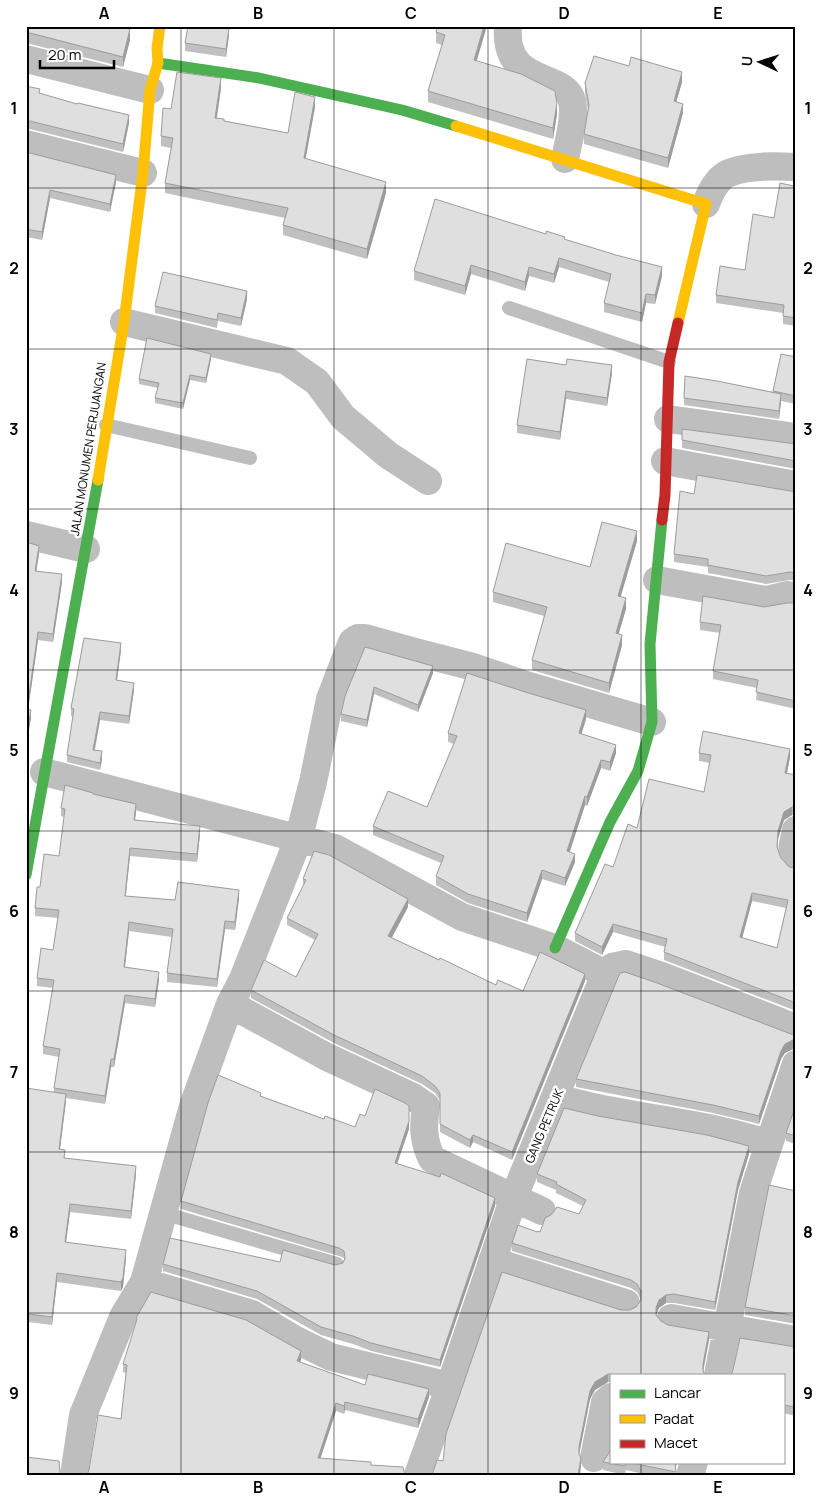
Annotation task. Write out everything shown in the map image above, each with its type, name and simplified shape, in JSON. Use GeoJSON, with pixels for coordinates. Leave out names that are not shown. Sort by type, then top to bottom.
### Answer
{"type":"FeatureCollection","features":[{"type":"Feature","properties":{"kind":"street","name":"JALAN MONUMEN PERJUANGAN"},"geometry":{"type":"LineString","coordinates":[[26,875],[86,549],[124,322],[143,173],[150,90],[158,63],[156,48],[160,26]]}},
{"type":"Feature","properties":{"kind":"street"},"geometry":{"type":"LineString","coordinates":[[508,26],[507,39],[513,56],[522,69],[565,89],[572,100],[573,110],[565,159]]}},
{"type":"Feature","properties":{"kind":"street"},"geometry":{"type":"LineString","coordinates":[[26,59],[150,90]]}},
{"type":"Feature","properties":{"kind":"street"},"geometry":{"type":"LineString","coordinates":[[158,63],[260,78],[402,110],[706,204]]}},
{"type":"Feature","properties":{"kind":"street"},"geometry":{"type":"LineString","coordinates":[[26,144],[143,173]]}},
{"type":"Feature","properties":{"kind":"street"},"geometry":{"type":"LineString","coordinates":[[555,948],[610,822],[638,771],[652,722],[650,644],[665,495],[664,461],[668,419],[669,362],[706,204],[712,188],[728,173],[764,166],[796,167]]}},
{"type":"Feature","properties":{"kind":"street"},"geometry":{"type":"LineString","coordinates":[[124,322],[287,361],[317,382],[343,417],[388,455],[428,481]]}},
{"type":"Feature","properties":{"kind":"street"},"geometry":{"type":"LineString","coordinates":[[668,419],[796,437]]}},
{"type":"Feature","properties":{"kind":"street"},"geometry":{"type":"LineString","coordinates":[[664,461],[796,484]]}},
{"type":"Feature","properties":{"kind":"street"},"geometry":{"type":"LineString","coordinates":[[26,535],[86,549]]}},
{"type":"Feature","properties":{"kind":"street"},"geometry":{"type":"LineString","coordinates":[[657,580],[766,600],[787,596],[796,597]]}},
{"type":"Feature","properties":{"kind":"street"},"geometry":{"type":"LineString","coordinates":[[74,1475],[83,1415],[123,1317],[144,1282],[193,1106],[230,1004],[243,979],[298,840],[313,782],[330,699],[352,642],[358,638],[365,638],[419,654],[470,666],[529,686],[652,722]]}},
{"type":"Feature","properties":{"kind":"street"},"geometry":{"type":"LineString","coordinates":[[44,772],[298,840],[335,848],[462,917],[555,948],[605,974],[612,967],[626,964],[796,1028]]}},
{"type":"Feature","properties":{"kind":"street"},"geometry":{"type":"LineString","coordinates":[[796,830],[792,851],[793,858],[796,861]]}},
{"type":"Feature","properties":{"kind":"street","name":"GANG PETRUK"},"geometry":{"type":"LineString","coordinates":[[418,1475],[514,1198],[605,974]]}},
{"type":"Feature","properties":{"kind":"street"},"geometry":{"type":"LineString","coordinates":[[230,1004],[327,1057],[413,1097],[426,1106],[424,1124],[426,1146],[432,1159],[542,1211]]}},
{"type":"Feature","properties":{"kind":"street"},"geometry":{"type":"LineString","coordinates":[[718,1374],[753,1194],[796,1064]]}},
{"type":"Feature","properties":{"kind":"street"},"geometry":{"type":"LineString","coordinates":[[556,1098],[606,1110],[721,1130],[770,1144]]}},
{"type":"Feature","properties":{"kind":"street"},"geometry":{"type":"LineString","coordinates":[[492,1261],[626,1303]]}},
{"type":"Feature","properties":{"kind":"street"},"geometry":{"type":"LineString","coordinates":[[144,1282],[252,1314],[294,1339],[331,1357],[450,1386]]}},
{"type":"Feature","properties":{"kind":"street"},"geometry":{"type":"LineString","coordinates":[[671,1318],[796,1340]]}},
{"type":"Feature","properties":{"kind":"street"},"geometry":{"type":"LineString","coordinates":[[594,1458],[605,1402],[610,1398]]}},
{"type":"Feature","properties":{"kind":"lane"},"geometry":{"type":"LineString","coordinates":[[509,308],[669,362]]}},
{"type":"Feature","properties":{"kind":"lane"},"geometry":{"type":"LineString","coordinates":[[106,425],[250,458]]}},
{"type":"Feature","properties":{"kind":"lane"},"geometry":{"type":"LineString","coordinates":[[164,1213],[337,1264]]}},
{"type":"Feature","properties":{"kind":"building"},"geometry":{"type":"Polygon","coordinates":[[[26,26],[116,26],[130,29],[123,57],[30,33],[26,34],[26,26]]]}},
{"type":"Feature","properties":{"kind":"building"},"geometry":{"type":"Polygon","coordinates":[[[188,26],[221,26],[229,28],[226,49],[185,43],[188,26]]]}},
{"type":"Feature","properties":{"kind":"building"},"geometry":{"type":"Polygon","coordinates":[[[437,26],[484,26],[474,60],[521,74],[555,91],[557,103],[553,128],[428,91],[445,35],[436,32],[437,26]]]}},
{"type":"Feature","properties":{"kind":"building"},"geometry":{"type":"Polygon","coordinates":[[[594,56],[629,66],[631,57],[682,72],[674,101],[683,104],[668,158],[584,134],[589,105],[585,83],[594,56]]]}},
{"type":"Feature","properties":{"kind":"building"},"geometry":{"type":"Polygon","coordinates":[[[177,72],[221,78],[215,118],[288,133],[295,92],[315,97],[304,158],[386,182],[367,249],[283,225],[288,208],[165,183],[173,138],[161,136],[163,108],[171,109],[177,72]]]}},
{"type":"Feature","properties":{"kind":"building"},"geometry":{"type":"Polygon","coordinates":[[[26,86],[40,89],[39,93],[77,104],[129,115],[123,144],[26,121],[26,86]]]}},
{"type":"Feature","properties":{"kind":"building"},"geometry":{"type":"Polygon","coordinates":[[[26,152],[116,175],[110,204],[50,190],[42,232],[26,229],[26,152]]]}},
{"type":"Feature","properties":{"kind":"building"},"geometry":{"type":"Polygon","coordinates":[[[796,177],[796,318],[783,316],[784,305],[716,295],[720,266],[745,270],[753,214],[774,218],[780,183],[794,186],[796,177]]]}},
{"type":"Feature","properties":{"kind":"building"},"geometry":{"type":"Polygon","coordinates":[[[435,199],[546,234],[546,231],[565,237],[564,239],[616,255],[662,267],[655,295],[646,294],[642,313],[604,303],[611,274],[559,258],[554,274],[529,267],[525,282],[471,265],[465,286],[414,271],[435,199]]]}},
{"type":"Feature","properties":{"kind":"building"},"geometry":{"type":"Polygon","coordinates":[[[163,272],[247,291],[241,318],[218,313],[217,320],[155,306],[163,272]]]}},
{"type":"Feature","properties":{"kind":"building"},"geometry":{"type":"Polygon","coordinates":[[[147,338],[211,354],[206,378],[190,375],[183,403],[155,398],[159,383],[139,379],[147,338]]]}},
{"type":"Feature","properties":{"kind":"building"},"geometry":{"type":"Polygon","coordinates":[[[781,354],[796,357],[796,396],[773,391],[781,354]]]}},
{"type":"Feature","properties":{"kind":"building"},"geometry":{"type":"Polygon","coordinates":[[[527,359],[566,365],[567,359],[612,365],[607,398],[566,391],[560,432],[517,425],[527,359]]]}},
{"type":"Feature","properties":{"kind":"building"},"geometry":{"type":"Polygon","coordinates":[[[685,376],[781,394],[779,411],[684,398],[685,376]]]}},
{"type":"Feature","properties":{"kind":"building"},"geometry":{"type":"Polygon","coordinates":[[[682,429],[796,444],[796,461],[682,440],[682,429]]]}},
{"type":"Feature","properties":{"kind":"building"},"geometry":{"type":"Polygon","coordinates":[[[697,475],[796,492],[796,573],[790,572],[766,576],[708,565],[708,559],[674,554],[680,491],[694,494],[697,475]]]}},
{"type":"Feature","properties":{"kind":"building"},"geometry":{"type":"Polygon","coordinates":[[[602,522],[637,531],[618,596],[626,598],[616,633],[622,635],[609,683],[532,660],[547,607],[493,592],[506,543],[590,567],[602,522]]]}},
{"type":"Feature","properties":{"kind":"building"},"geometry":{"type":"Polygon","coordinates":[[[26,542],[39,546],[35,571],[62,574],[53,634],[38,632],[27,709],[31,710],[26,739],[26,542]]]}},
{"type":"Feature","properties":{"kind":"building"},"geometry":{"type":"Polygon","coordinates":[[[703,596],[764,607],[796,603],[796,701],[756,692],[758,680],[713,671],[721,625],[700,622],[703,596]]]}},
{"type":"Feature","properties":{"kind":"building"},"geometry":{"type":"Polygon","coordinates":[[[84,638],[121,643],[116,680],[134,683],[129,716],[100,712],[93,750],[102,751],[100,763],[67,755],[74,709],[71,708],[84,638]]]}},
{"type":"Feature","properties":{"kind":"building"},"geometry":{"type":"Polygon","coordinates":[[[365,647],[433,666],[418,705],[374,687],[367,720],[341,714],[345,696],[365,647]]]}},
{"type":"Feature","properties":{"kind":"building"},"geometry":{"type":"Polygon","coordinates":[[[467,673],[586,710],[579,733],[616,745],[610,762],[601,760],[587,797],[585,796],[567,851],[575,854],[565,878],[542,870],[527,913],[468,894],[436,876],[444,856],[373,826],[388,791],[427,807],[457,736],[448,733],[467,673]]]}},
{"type":"Feature","properties":{"kind":"building"},"geometry":{"type":"Polygon","coordinates":[[[703,731],[790,749],[785,773],[796,775],[796,807],[792,807],[784,812],[778,831],[777,847],[781,858],[789,867],[796,868],[796,1003],[664,952],[667,939],[613,924],[602,947],[575,933],[605,864],[613,867],[628,824],[637,828],[649,779],[704,792],[711,755],[699,753],[703,731]],[[752,893],[740,937],[777,948],[788,900],[752,893]]]}},
{"type":"Feature","properties":{"kind":"building"},"geometry":{"type":"Polygon","coordinates":[[[65,785],[136,804],[134,820],[200,826],[197,854],[130,848],[125,896],[175,900],[178,882],[239,890],[235,922],[225,921],[217,979],[167,973],[173,929],[129,922],[124,967],[159,972],[155,999],[125,995],[114,1059],[111,1059],[105,1096],[54,1088],[60,1049],[43,1046],[54,980],[37,978],[41,948],[53,950],[59,910],[35,908],[44,854],[59,856],[65,809],[61,808],[65,785]]]}},
{"type":"Feature","properties":{"kind":"building"},"geometry":{"type":"Polygon","coordinates":[[[314,851],[329,855],[408,899],[388,936],[439,960],[440,958],[496,985],[498,980],[523,991],[540,952],[585,974],[512,1152],[473,1135],[470,1140],[440,1124],[440,1093],[435,1086],[422,1076],[334,1035],[251,990],[264,960],[296,977],[318,934],[287,918],[306,880],[303,879],[314,851]]]}},
{"type":"Feature","properties":{"kind":"building"},"geometry":{"type":"Polygon","coordinates":[[[625,972],[796,1035],[796,1041],[793,1040],[785,1044],[781,1051],[759,1116],[713,1105],[576,1079],[620,973],[625,972]]]}},
{"type":"Feature","properties":{"kind":"building"},"geometry":{"type":"Polygon","coordinates":[[[218,1075],[261,1093],[260,1096],[324,1119],[325,1116],[355,1127],[360,1114],[365,1116],[375,1089],[409,1106],[409,1121],[395,1163],[440,1177],[441,1173],[495,1198],[440,1360],[371,1343],[321,1327],[257,1291],[163,1264],[170,1238],[280,1262],[283,1250],[335,1265],[343,1263],[345,1258],[344,1251],[339,1248],[181,1201],[208,1103],[218,1075]]]}},
{"type":"Feature","properties":{"kind":"building"},"geometry":{"type":"Polygon","coordinates":[[[26,1088],[66,1094],[59,1149],[65,1150],[64,1158],[136,1166],[131,1211],[70,1204],[65,1242],[126,1250],[121,1282],[57,1273],[52,1317],[29,1314],[26,1334],[26,1088]]]}},
{"type":"Feature","properties":{"kind":"building"},"geometry":{"type":"Polygon","coordinates":[[[796,1105],[796,1136],[786,1133],[796,1105]]]}},
{"type":"Feature","properties":{"kind":"building"},"geometry":{"type":"Polygon","coordinates":[[[564,1108],[598,1116],[707,1135],[749,1146],[738,1182],[715,1302],[674,1294],[666,1295],[659,1300],[656,1308],[656,1315],[668,1325],[709,1332],[703,1364],[704,1374],[608,1374],[595,1382],[590,1391],[579,1447],[581,1458],[578,1475],[431,1475],[437,1460],[443,1461],[446,1434],[502,1272],[621,1310],[630,1310],[636,1307],[641,1300],[641,1291],[637,1284],[631,1280],[512,1243],[518,1225],[540,1232],[545,1218],[551,1215],[557,1207],[579,1214],[586,1200],[556,1184],[557,1182],[537,1174],[564,1108]]]}},
{"type":"Feature","properties":{"kind":"building"},"geometry":{"type":"Polygon","coordinates":[[[769,1185],[796,1191],[796,1316],[745,1307],[769,1185]]]}},
{"type":"Feature","properties":{"kind":"building"},"geometry":{"type":"Polygon","coordinates":[[[151,1292],[246,1320],[301,1351],[297,1361],[365,1385],[368,1374],[429,1389],[418,1419],[345,1402],[344,1406],[336,1403],[318,1458],[371,1462],[371,1465],[403,1467],[405,1475],[87,1475],[98,1415],[121,1419],[127,1365],[123,1364],[136,1318],[151,1292]]]}},
{"type":"Feature","properties":{"kind":"building"},"geometry":{"type":"Polygon","coordinates":[[[740,1338],[796,1347],[796,1407],[784,1405],[784,1374],[731,1374],[740,1338]]]}},
{"type":"Feature","properties":{"kind":"building"},"geometry":{"type":"Polygon","coordinates":[[[610,1450],[610,1463],[603,1462],[610,1450]]]}},
{"type":"Feature","properties":{"kind":"building"},"geometry":{"type":"Polygon","coordinates":[[[26,1457],[59,1461],[61,1475],[26,1475],[26,1457]]]}},
{"type":"Feature","properties":{"kind":"building"},"geometry":{"type":"Polygon","coordinates":[[[637,1464],[675,1464],[676,1472],[637,1464]]]}},
{"type":"Feature","properties":{"kind":"traffic: fast"},"geometry":{"type":"LineString","coordinates":[[158,63],[259,78],[402,110],[456,126]]}},
{"type":"Feature","properties":{"kind":"traffic: fast"},"geometry":{"type":"LineString","coordinates":[[26,875],[98,480]]}},
{"type":"Feature","properties":{"kind":"traffic: fast"},"geometry":{"type":"LineString","coordinates":[[555,948],[610,822],[638,771],[652,722],[650,644],[662,520]]}},
{"type":"Feature","properties":{"kind":"traffic: slow"},"geometry":{"type":"LineString","coordinates":[[98,480],[124,322],[143,173],[150,90],[158,63],[157,48],[160,26]]}},
{"type":"Feature","properties":{"kind":"traffic: slow"},"geometry":{"type":"LineString","coordinates":[[456,126],[706,204],[678,323]]}},
{"type":"Feature","properties":{"kind":"traffic: jam"},"geometry":{"type":"LineString","coordinates":[[662,520],[665,495],[669,362],[678,323]]}}]}
